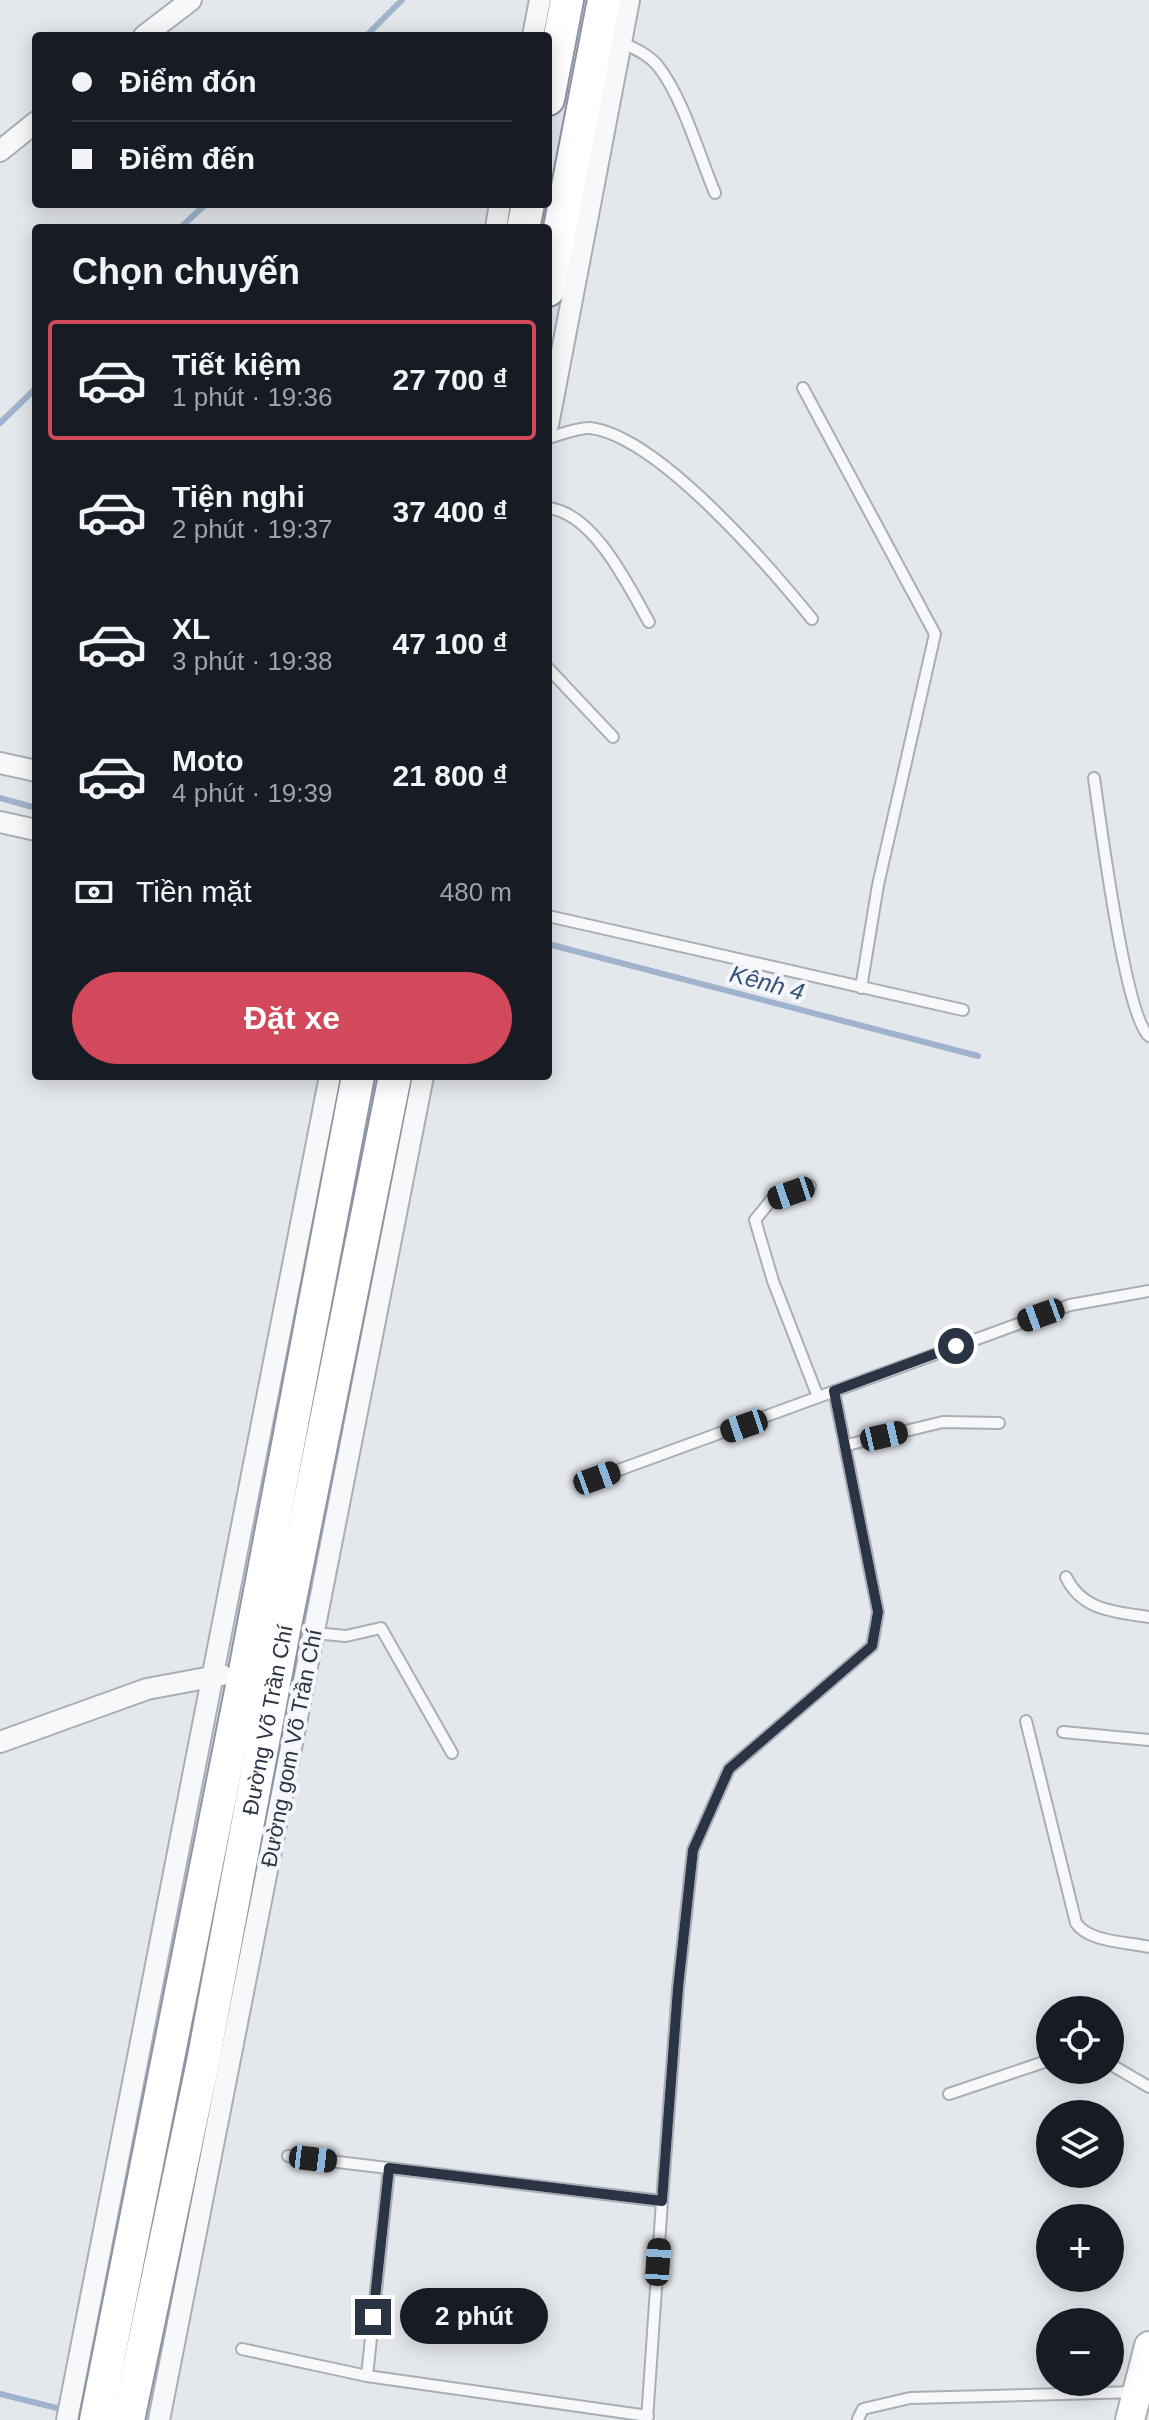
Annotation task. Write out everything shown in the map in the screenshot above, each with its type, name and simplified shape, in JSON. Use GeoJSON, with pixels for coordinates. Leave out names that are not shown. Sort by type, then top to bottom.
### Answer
{"type":"FeatureCollection","features":[{"type":"Feature","properties":{"kind":"highway"},"geometry":{"type":"LineString","coordinates":[[552,78],[567,0]]}},
{"type":"Feature","properties":{"kind":"highway"},"geometry":{"type":"LineString","coordinates":[[552,269],[604,0]]}},
{"type":"Feature","properties":{"kind":"highway","name":"Đường Võ Trần Chí"},"geometry":{"type":"LineString","coordinates":[[123,2362],[245,1671],[357,1080]]}},
{"type":"Feature","properties":{"kind":"highway","name":"Đường Võ Trần Chí"},"geometry":{"type":"LineString","coordinates":[[123,2362],[203,2062],[299,1632],[394,1080]]}},
{"type":"Feature","properties":{"kind":"highway"},"geometry":{"type":"LineString","coordinates":[[96,2420],[123,2362]]}},
{"type":"Feature","properties":{"kind":"highway"},"geometry":{"type":"LineString","coordinates":[[123,2362],[128,2420]]}},
{"type":"Feature","properties":{"kind":"main road"},"geometry":{"type":"LineString","coordinates":[[1130,2420],[1149,2346]]}},
{"type":"Feature","properties":{"kind":"street"},"geometry":{"type":"LineString","coordinates":[[149,32],[191,0]]}},
{"type":"Feature","properties":{"kind":"street"},"geometry":{"type":"LineString","coordinates":[[534,32],[540,0]]}},
{"type":"Feature","properties":{"kind":"street"},"geometry":{"type":"LineString","coordinates":[[552,404],[629,0]]}},
{"type":"Feature","properties":{"kind":"street"},"geometry":{"type":"LineString","coordinates":[[0,151],[32,125]]}},
{"type":"Feature","properties":{"kind":"street"},"geometry":{"type":"LineString","coordinates":[[0,763],[32,770]]}},
{"type":"Feature","properties":{"kind":"street"},"geometry":{"type":"LineString","coordinates":[[0,822],[32,829]]}},
{"type":"Feature","properties":{"kind":"street"},"geometry":{"type":"LineString","coordinates":[[67,2420],[329,1080]]}},
{"type":"Feature","properties":{"kind":"street","name":"Đường gom Võ Trần Chí"},"geometry":{"type":"LineString","coordinates":[[159,2420],[299,1632],[422,1080]]}},
{"type":"Feature","properties":{"kind":"street"},"geometry":{"type":"LineString","coordinates":[[0,1742],[147,1689],[245,1671]]}},
{"type":"Feature","properties":{"kind":"lane"},"geometry":{"type":"LineString","coordinates":[[621,42],[645,54],[658,65],[670,86],[715,193]]}},
{"type":"Feature","properties":{"kind":"lane"},"geometry":{"type":"LineString","coordinates":[[803,388],[935,634],[878,885],[861,988]]}},
{"type":"Feature","properties":{"kind":"lane"},"geometry":{"type":"LineString","coordinates":[[552,437],[588,428],[632,443],[747,540],[812,619]]}},
{"type":"Feature","properties":{"kind":"lane"},"geometry":{"type":"LineString","coordinates":[[552,508],[564,510],[592,535],[649,622]]}},
{"type":"Feature","properties":{"kind":"lane"},"geometry":{"type":"LineString","coordinates":[[552,672],[613,737]]}},
{"type":"Feature","properties":{"kind":"lane"},"geometry":{"type":"LineString","coordinates":[[1094,778],[1130,992],[1142,1031],[1149,1036]]}},
{"type":"Feature","properties":{"kind":"lane"},"geometry":{"type":"LineString","coordinates":[[552,917],[963,1010]]}},
{"type":"Feature","properties":{"kind":"lane"},"geometry":{"type":"LineString","coordinates":[[810,1186],[772,1199],[755,1220],[773,1281],[818,1397]]}},
{"type":"Feature","properties":{"kind":"lane"},"geometry":{"type":"LineString","coordinates":[[597,1478],[1070,1305],[1149,1291]]}},
{"type":"Feature","properties":{"kind":"lane"},"geometry":{"type":"LineString","coordinates":[[242,2349],[367,2376],[647,2418],[678,1988],[693,1850],[729,1769],[872,1646],[878,1612],[834,1391]]}},
{"type":"Feature","properties":{"kind":"lane"},"geometry":{"type":"LineString","coordinates":[[847,1445],[943,1422],[999,1423]]}},
{"type":"Feature","properties":{"kind":"lane"},"geometry":{"type":"LineString","coordinates":[[1066,1577],[1081,1600],[1109,1610],[1149,1617]]}},
{"type":"Feature","properties":{"kind":"lane"},"geometry":{"type":"LineString","coordinates":[[299,1632],[346,1636],[381,1628],[452,1753]]}},
{"type":"Feature","properties":{"kind":"lane"},"geometry":{"type":"LineString","coordinates":[[1026,1721],[1076,1923],[1081,1930],[1095,1936],[1149,1947]]}},
{"type":"Feature","properties":{"kind":"lane"},"geometry":{"type":"LineString","coordinates":[[1063,1732],[1149,1740]]}},
{"type":"Feature","properties":{"kind":"lane"},"geometry":{"type":"LineString","coordinates":[[949,2094],[1036,2065]]}},
{"type":"Feature","properties":{"kind":"lane"},"geometry":{"type":"LineString","coordinates":[[1124,2072],[1149,2087]]}},
{"type":"Feature","properties":{"kind":"lane"},"geometry":{"type":"LineString","coordinates":[[288,2156],[662,2201]]}},
{"type":"Feature","properties":{"kind":"lane"},"geometry":{"type":"LineString","coordinates":[[367,2376],[389,2168]]}},
{"type":"Feature","properties":{"kind":"lane"},"geometry":{"type":"LineString","coordinates":[[858,2419],[863,2409],[910,2398],[1137,2392]]}},
{"type":"Feature","properties":{"kind":"waterway"},"geometry":{"type":"LineString","coordinates":[[370,32],[402,0]]}},
{"type":"Feature","properties":{"kind":"waterway"},"geometry":{"type":"LineString","coordinates":[[184,224],[202,208]]}},
{"type":"Feature","properties":{"kind":"waterway"},"geometry":{"type":"LineString","coordinates":[[0,423],[32,392]]}},
{"type":"Feature","properties":{"kind":"waterway","name":"Kênh 4"},"geometry":{"type":"LineString","coordinates":[[0,798],[32,807]]}},
{"type":"Feature","properties":{"kind":"waterway","name":"Kênh 4"},"geometry":{"type":"LineString","coordinates":[[552,945],[978,1056]]}},
{"type":"Feature","properties":{"kind":"waterway"},"geometry":{"type":"LineString","coordinates":[[0,2394],[89,2416]]}},
{"type":"Feature","properties":{"kind":"route"},"geometry":{"type":"LineString","coordinates":[[373,2317],[389,2168],[662,2201],[678,1988],[693,1850],[729,1769],[872,1646],[878,1612],[834,1391],[956,1346]]}}]}
